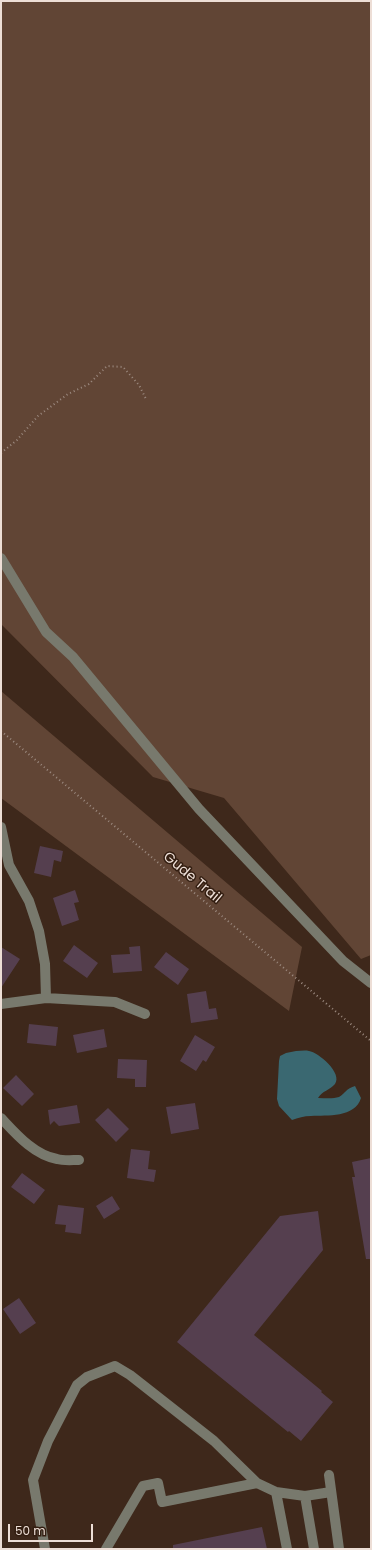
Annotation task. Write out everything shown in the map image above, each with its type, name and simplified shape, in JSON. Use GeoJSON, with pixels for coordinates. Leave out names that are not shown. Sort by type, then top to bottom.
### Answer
{"type":"FeatureCollection","features":[{"type":"Feature","properties":{"kind":"street"},"geometry":{"type":"LineString","coordinates":[[1,558],[46,632],[73,657],[199,809],[343,961],[371,983]]}},
{"type":"Feature","properties":{"kind":"street"},"geometry":{"type":"LineString","coordinates":[[1,827],[10,865],[29,901],[39,931],[45,964],[46,998]]}},
{"type":"Feature","properties":{"kind":"street"},"geometry":{"type":"LineString","coordinates":[[1,1004],[46,998],[115,1002],[145,1014]]}},
{"type":"Feature","properties":{"kind":"street"},"geometry":{"type":"LineString","coordinates":[[1,1118],[18,1136],[35,1150],[57,1159],[79,1160]]}},
{"type":"Feature","properties":{"kind":"street"},"geometry":{"type":"LineString","coordinates":[[45,1549],[33,1480],[48,1441],[77,1385],[87,1377],[115,1366],[130,1375],[214,1441],[257,1483],[276,1492],[305,1496],[331,1492]]}},
{"type":"Feature","properties":{"kind":"street"},"geometry":{"type":"LineString","coordinates":[[329,1475],[339,1549]]}},
{"type":"Feature","properties":{"kind":"street"},"geometry":{"type":"LineString","coordinates":[[106,1549],[143,1486],[158,1483],[162,1502],[257,1483]]}},
{"type":"Feature","properties":{"kind":"street"},"geometry":{"type":"LineString","coordinates":[[276,1492],[287,1549]]}},
{"type":"Feature","properties":{"kind":"street"},"geometry":{"type":"LineString","coordinates":[[305,1496],[314,1549]]}},
{"type":"Feature","properties":{"kind":"path"},"geometry":{"type":"LineString","coordinates":[[1,453],[17,440],[38,416],[68,394],[89,384],[107,366],[123,367],[139,385],[146,399]]}},
{"type":"Feature","properties":{"kind":"path","name":"Gude Trail"},"geometry":{"type":"LineString","coordinates":[[1,731],[371,1041]]}},
{"type":"Feature","properties":{"kind":"shaded area"},"geometry":{"type":"Polygon","coordinates":[[[1,1],[371,1],[371,955],[361,959],[224,798],[153,777],[1,624],[1,1]]]}},
{"type":"Feature","properties":{"kind":"shaded area"},"geometry":{"type":"Polygon","coordinates":[[[1,691],[302,947],[289,1011],[1,798],[1,691]]]}},
{"type":"Feature","properties":{"kind":"water"},"geometry":{"type":"Polygon","coordinates":[[[296,1051],[313,1052],[323,1059],[336,1074],[337,1079],[335,1084],[318,1098],[339,1097],[349,1088],[355,1086],[361,1098],[358,1104],[353,1109],[340,1114],[306,1116],[292,1120],[279,1106],[277,1099],[279,1061],[280,1056],[296,1051]]]}},
{"type":"Feature","properties":{"kind":"building"},"geometry":{"type":"Polygon","coordinates":[[[40,846],[63,851],[61,862],[54,860],[51,877],[34,873],[40,846]]]}},
{"type":"Feature","properties":{"kind":"building"},"geometry":{"type":"Polygon","coordinates":[[[75,890],[79,902],[74,903],[79,920],[62,926],[53,898],[75,890]]]}},
{"type":"Feature","properties":{"kind":"building"},"geometry":{"type":"Polygon","coordinates":[[[74,945],[98,963],[87,978],[63,961],[74,945]]]}},
{"type":"Feature","properties":{"kind":"building"},"geometry":{"type":"Polygon","coordinates":[[[140,946],[142,971],[113,973],[111,955],[130,954],[129,947],[140,946]]]}},
{"type":"Feature","properties":{"kind":"building"},"geometry":{"type":"Polygon","coordinates":[[[1,947],[20,959],[1,988],[1,947]]]}},
{"type":"Feature","properties":{"kind":"building"},"geometry":{"type":"Polygon","coordinates":[[[166,952],[189,969],[178,985],[154,967],[166,952]]]}},
{"type":"Feature","properties":{"kind":"building"},"geometry":{"type":"Polygon","coordinates":[[[206,991],[209,1009],[216,1008],[218,1019],[191,1023],[187,994],[206,991]]]}},
{"type":"Feature","properties":{"kind":"building"},"geometry":{"type":"Polygon","coordinates":[[[29,1024],[58,1027],[56,1046],[27,1043],[29,1024]]]}},
{"type":"Feature","properties":{"kind":"building"},"geometry":{"type":"Polygon","coordinates":[[[104,1029],[107,1047],[77,1053],[73,1035],[104,1029]]]}},
{"type":"Feature","properties":{"kind":"building"},"geometry":{"type":"Polygon","coordinates":[[[195,1035],[215,1047],[206,1062],[203,1060],[196,1071],[180,1061],[195,1035]]]}},
{"type":"Feature","properties":{"kind":"building"},"geometry":{"type":"Polygon","coordinates":[[[118,1059],[147,1060],[146,1087],[135,1087],[135,1079],[117,1078],[118,1059]]]}},
{"type":"Feature","properties":{"kind":"building"},"geometry":{"type":"Polygon","coordinates":[[[16,1075],[34,1094],[22,1106],[3,1088],[16,1075]]]}},
{"type":"Feature","properties":{"kind":"building"},"geometry":{"type":"Polygon","coordinates":[[[195,1103],[199,1129],[171,1134],[166,1107],[195,1103]]]}},
{"type":"Feature","properties":{"kind":"building"},"geometry":{"type":"Polygon","coordinates":[[[77,1105],[80,1123],[59,1126],[54,1121],[50,1125],[48,1110],[77,1105]]]}},
{"type":"Feature","properties":{"kind":"building"},"geometry":{"type":"Polygon","coordinates":[[[108,1108],[129,1129],[116,1142],[95,1120],[108,1108]]]}},
{"type":"Feature","properties":{"kind":"building"},"geometry":{"type":"Polygon","coordinates":[[[131,1149],[150,1151],[148,1169],[156,1170],[154,1182],[127,1178],[131,1149]]]}},
{"type":"Feature","properties":{"kind":"building"},"geometry":{"type":"Polygon","coordinates":[[[371,1158],[371,1259],[366,1259],[352,1177],[355,1177],[352,1162],[371,1158]]]}},
{"type":"Feature","properties":{"kind":"building"},"geometry":{"type":"Polygon","coordinates":[[[22,1173],[45,1190],[34,1204],[11,1187],[22,1173]]]}},
{"type":"Feature","properties":{"kind":"building"},"geometry":{"type":"Polygon","coordinates":[[[112,1196],[120,1209],[104,1219],[96,1206],[112,1196]]]}},
{"type":"Feature","properties":{"kind":"building"},"geometry":{"type":"Polygon","coordinates":[[[58,1205],[84,1208],[81,1234],[65,1232],[66,1225],[55,1224],[58,1205]]]}},
{"type":"Feature","properties":{"kind":"building"},"geometry":{"type":"Polygon","coordinates":[[[318,1211],[323,1250],[254,1335],[322,1391],[321,1392],[333,1402],[301,1441],[177,1342],[280,1216],[318,1211]]]}},
{"type":"Feature","properties":{"kind":"building"},"geometry":{"type":"Polygon","coordinates":[[[19,1298],[36,1323],[20,1334],[3,1309],[19,1298]]]}},
{"type":"Feature","properties":{"kind":"building"},"geometry":{"type":"Polygon","coordinates":[[[262,1527],[267,1549],[173,1549],[173,1545],[262,1527]]]}}]}
